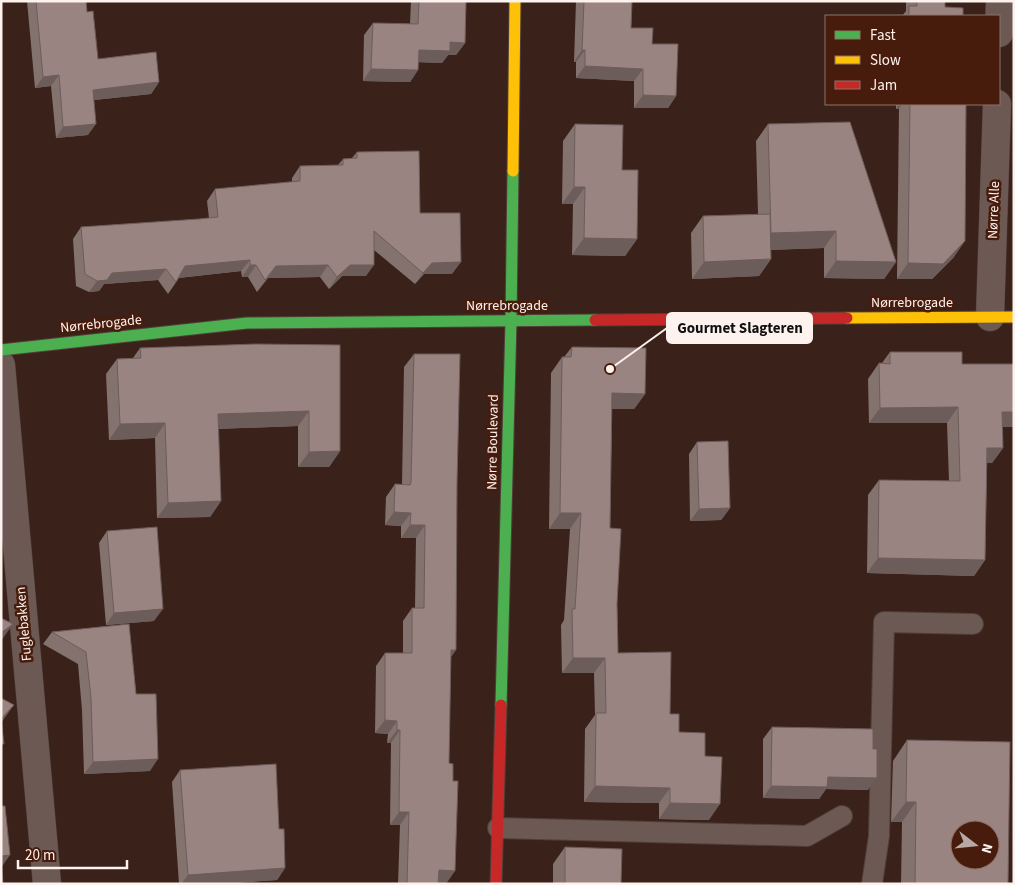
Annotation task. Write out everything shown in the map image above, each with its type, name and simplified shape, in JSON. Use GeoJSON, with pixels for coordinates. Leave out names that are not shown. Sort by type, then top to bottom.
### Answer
{"type":"FeatureCollection","features":[{"type":"Feature","properties":{"kind":"street","name":"Nørre Boulevard"},"geometry":{"type":"LineString","coordinates":[[496,884],[511,321],[515,1]]}},
{"type":"Feature","properties":{"kind":"street"},"geometry":{"type":"LineString","coordinates":[[1000,1],[1000,15]]}},
{"type":"Feature","properties":{"kind":"street","name":"Nørre Alle"},"geometry":{"type":"LineString","coordinates":[[997,105],[1002,317]]}},
{"type":"Feature","properties":{"kind":"street","name":"Nørrebrogade"},"geometry":{"type":"LineString","coordinates":[[1,350],[247,323],[1002,317]]}},
{"type":"Feature","properties":{"kind":"street","name":"Fuglebakken"},"geometry":{"type":"LineString","coordinates":[[1,365],[47,884]]}},
{"type":"Feature","properties":{"kind":"lane"},"geometry":{"type":"LineString","coordinates":[[872,884],[879,836],[884,622],[973,624]]}},
{"type":"Feature","properties":{"kind":"lane"},"geometry":{"type":"LineString","coordinates":[[498,828],[806,836],[842,816]]}},
{"type":"Feature","properties":{"kind":"building"},"geometry":{"type":"Polygon","coordinates":[[[36,1],[86,1],[87,12],[93,11],[98,59],[156,52],[159,82],[93,90],[96,124],[63,127],[59,75],[43,77],[36,1]]]}},
{"type":"Feature","properties":{"kind":"building"},"geometry":{"type":"Polygon","coordinates":[[[419,1],[466,1],[465,43],[450,42],[450,51],[419,50],[418,70],[371,69],[373,23],[418,24],[419,1]]]}},
{"type":"Feature","properties":{"kind":"building"},"geometry":{"type":"Polygon","coordinates":[[[584,1],[632,1],[631,28],[653,28],[652,44],[678,44],[676,96],[643,95],[643,69],[585,66],[585,50],[582,50],[584,1]]]}},
{"type":"Feature","properties":{"kind":"building"},"geometry":{"type":"Polygon","coordinates":[[[917,1],[945,1],[945,7],[963,8],[963,15],[909,15],[909,6],[917,6],[917,1]]]}},
{"type":"Feature","properties":{"kind":"building"},"geometry":{"type":"Polygon","coordinates":[[[910,105],[966,105],[965,241],[943,264],[908,263],[910,105]]]}},
{"type":"Feature","properties":{"kind":"building"},"geometry":{"type":"Polygon","coordinates":[[[850,122],[896,262],[836,261],[836,231],[771,233],[768,124],[850,122]]]}},
{"type":"Feature","properties":{"kind":"building"},"geometry":{"type":"Polygon","coordinates":[[[575,124],[623,125],[622,170],[638,170],[637,239],[584,238],[585,187],[574,187],[575,124]]]}},
{"type":"Feature","properties":{"kind":"building"},"geometry":{"type":"Polygon","coordinates":[[[419,151],[420,213],[460,213],[461,262],[432,263],[423,273],[374,231],[374,265],[350,265],[337,277],[328,265],[276,266],[265,280],[256,265],[250,265],[250,260],[185,266],[176,282],[166,269],[112,273],[107,280],[97,281],[85,274],[81,227],[218,217],[215,189],[300,181],[300,166],[343,165],[343,159],[357,158],[357,152],[419,151]]]}},
{"type":"Feature","properties":{"kind":"building"},"geometry":{"type":"Polygon","coordinates":[[[770,214],[771,259],[704,262],[703,216],[770,214]]]}},
{"type":"Feature","properties":{"kind":"building"},"geometry":{"type":"Polygon","coordinates":[[[256,344],[340,345],[340,451],[309,452],[309,411],[218,414],[221,501],[168,503],[165,423],[120,424],[117,359],[141,358],[140,348],[256,344]]]}},
{"type":"Feature","properties":{"kind":"building"},"geometry":{"type":"Polygon","coordinates":[[[572,347],[646,348],[645,394],[612,393],[610,528],[621,529],[617,604],[618,653],[671,652],[670,714],[679,714],[679,732],[705,733],[705,756],[722,757],[720,804],[670,803],[670,788],[595,786],[596,713],[606,713],[605,658],[573,658],[572,609],[575,609],[581,513],[560,513],[562,357],[571,357],[572,347]]]}},
{"type":"Feature","properties":{"kind":"building"},"geometry":{"type":"Polygon","coordinates":[[[890,352],[962,352],[962,364],[1014,364],[1014,412],[1002,412],[1003,448],[987,448],[985,560],[878,558],[879,480],[960,481],[958,407],[880,408],[879,363],[890,364],[890,352]]]}},
{"type":"Feature","properties":{"kind":"building"},"geometry":{"type":"Polygon","coordinates":[[[414,354],[460,354],[456,650],[451,650],[449,763],[453,764],[453,781],[458,781],[455,871],[439,870],[438,884],[407,884],[409,812],[399,812],[400,730],[397,730],[397,721],[385,720],[385,653],[412,653],[412,608],[424,608],[425,525],[410,525],[411,513],[394,512],[395,484],[410,485],[411,482],[414,354]]]}},
{"type":"Feature","properties":{"kind":"building"},"geometry":{"type":"Polygon","coordinates":[[[728,441],[730,508],[699,509],[697,442],[728,441]]]}},
{"type":"Feature","properties":{"kind":"building"},"geometry":{"type":"Polygon","coordinates":[[[157,527],[163,609],[114,613],[107,531],[157,527]]]}},
{"type":"Feature","properties":{"kind":"building"},"geometry":{"type":"Polygon","coordinates":[[[1,618],[13,624],[1,633],[1,618]]]}},
{"type":"Feature","properties":{"kind":"building"},"geometry":{"type":"Polygon","coordinates":[[[129,624],[136,694],[156,694],[158,759],[93,762],[91,698],[86,652],[52,632],[129,624]]]}},
{"type":"Feature","properties":{"kind":"building"},"geometry":{"type":"Polygon","coordinates":[[[1,698],[14,705],[1,719],[1,698]]]}},
{"type":"Feature","properties":{"kind":"building"},"geometry":{"type":"Polygon","coordinates":[[[1,719],[4,744],[1,744],[1,719]]]}},
{"type":"Feature","properties":{"kind":"building"},"geometry":{"type":"Polygon","coordinates":[[[772,727],[873,729],[873,749],[877,749],[877,778],[828,777],[827,787],[771,786],[772,727]]]}},
{"type":"Feature","properties":{"kind":"building"},"geometry":{"type":"Polygon","coordinates":[[[907,740],[1010,742],[1008,884],[915,884],[916,802],[906,802],[907,740]]]}},
{"type":"Feature","properties":{"kind":"building"},"geometry":{"type":"Polygon","coordinates":[[[276,764],[279,829],[284,829],[285,868],[188,875],[180,770],[276,764]]]}},
{"type":"Feature","properties":{"kind":"building"},"geometry":{"type":"Polygon","coordinates":[[[1,806],[5,806],[10,855],[1,856],[1,806]]]}},
{"type":"Feature","properties":{"kind":"building"},"geometry":{"type":"Polygon","coordinates":[[[565,847],[622,849],[621,884],[565,884],[565,847]]]}},
{"type":"Feature","properties":{"kind":"building"},"geometry":{"type":"Polygon","coordinates":[[[1,862],[3,884],[1,884],[1,862]]]}},
{"type":"Feature","properties":{"kind":"traffic: fast"},"geometry":{"type":"LineString","coordinates":[[501,705],[513,171]]}},
{"type":"Feature","properties":{"kind":"traffic: fast"},"geometry":{"type":"LineString","coordinates":[[1,350],[247,323],[595,320]]}},
{"type":"Feature","properties":{"kind":"traffic: slow"},"geometry":{"type":"LineString","coordinates":[[513,171],[515,1]]}},
{"type":"Feature","properties":{"kind":"traffic: slow"},"geometry":{"type":"LineString","coordinates":[[847,318],[1014,317]]}},
{"type":"Feature","properties":{"kind":"traffic: jam"},"geometry":{"type":"LineString","coordinates":[[595,320],[847,318]]}},
{"type":"Feature","properties":{"kind":"traffic: jam"},"geometry":{"type":"LineString","coordinates":[[496,884],[501,705]]}},
{"type":"Feature","properties":{"kind":"place","name":"Gourmet Slagteren"},"geometry":{"type":"Point","coordinates":[610,369]}}]}
